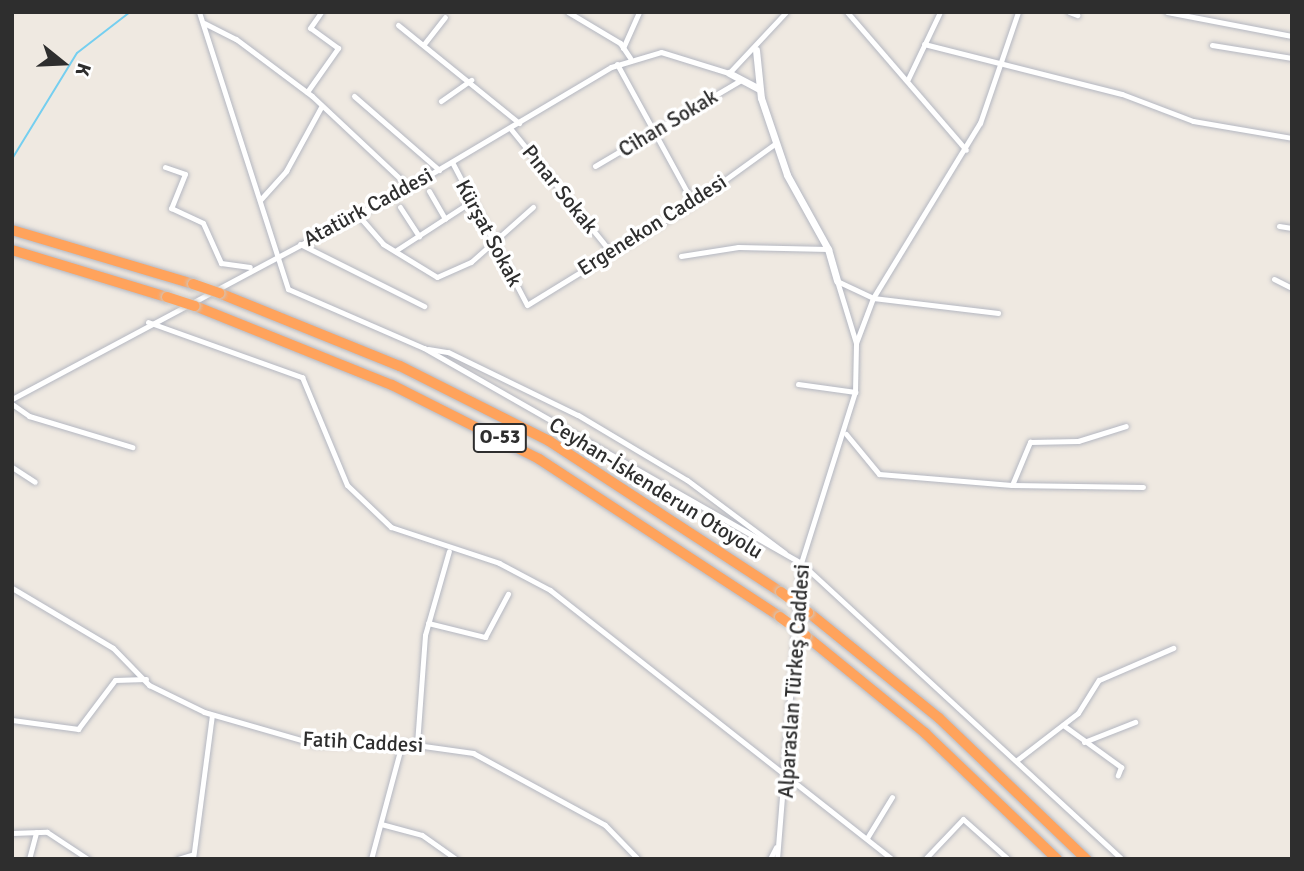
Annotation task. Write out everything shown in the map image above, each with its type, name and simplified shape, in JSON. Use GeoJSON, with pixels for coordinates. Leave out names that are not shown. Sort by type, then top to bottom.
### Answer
{"type":"FeatureCollection","features":[{"type":"Feature","properties":{"kind":"highway","name":"Ceyhan-İskenderun Otoyolu"},"geometry":{"type":"LineString","coordinates":[[16,231],[219,293],[400,366],[549,441],[808,612],[939,718],[1086,859]]}},
{"type":"Feature","properties":{"kind":"highway","name":"Ceyhan-İskenderun Otoyolu"},"geometry":{"type":"LineString","coordinates":[[14,251],[195,306],[392,385],[539,459],[806,636],[925,733],[1057,859]]}},
{"type":"Feature","properties":{"kind":"street"},"geometry":{"type":"LineString","coordinates":[[199,12],[261,199],[274,254],[292,292],[424,348],[801,563],[1122,859]]}},
{"type":"Feature","properties":{"kind":"street"},"geometry":{"type":"LineString","coordinates":[[307,92],[338,48],[310,28],[321,12]]}},
{"type":"Feature","properties":{"kind":"street"},"geometry":{"type":"LineString","coordinates":[[568,12],[623,48],[630,58]]}},
{"type":"Feature","properties":{"kind":"street"},"geometry":{"type":"LineString","coordinates":[[623,48],[639,12]]}},
{"type":"Feature","properties":{"kind":"street"},"geometry":{"type":"LineString","coordinates":[[759,89],[729,73],[756,50],[786,12]]}},
{"type":"Feature","properties":{"kind":"street"},"geometry":{"type":"LineString","coordinates":[[847,12],[908,79],[966,150]]}},
{"type":"Feature","properties":{"kind":"street"},"geometry":{"type":"LineString","coordinates":[[908,79],[940,12]]}},
{"type":"Feature","properties":{"kind":"street"},"geometry":{"type":"LineString","coordinates":[[856,343],[873,298],[966,150],[1018,12]]}},
{"type":"Feature","properties":{"kind":"street"},"geometry":{"type":"LineString","coordinates":[[1069,12],[1077,15]]}},
{"type":"Feature","properties":{"kind":"street"},"geometry":{"type":"LineString","coordinates":[[1167,12],[1292,36]]}},
{"type":"Feature","properties":{"kind":"street"},"geometry":{"type":"LineString","coordinates":[[424,44],[445,17]]}},
{"type":"Feature","properties":{"kind":"street"},"geometry":{"type":"LineString","coordinates":[[204,23],[236,39],[307,92],[409,187]]}},
{"type":"Feature","properties":{"kind":"street"},"geometry":{"type":"LineString","coordinates":[[398,25],[471,80],[519,123]]}},
{"type":"Feature","properties":{"kind":"street"},"geometry":{"type":"LineString","coordinates":[[924,44],[999,68],[1122,94],[1193,121],[1292,138]]}},
{"type":"Feature","properties":{"kind":"street"},"geometry":{"type":"LineString","coordinates":[[1212,45],[1292,58]]}},
{"type":"Feature","properties":{"kind":"street"},"geometry":{"type":"LineString","coordinates":[[756,50],[759,89],[776,144],[828,249],[856,343]]}},
{"type":"Feature","properties":{"kind":"street","name":"Atatürk Caddesi"},"geometry":{"type":"LineString","coordinates":[[12,399],[274,254],[300,244],[409,187],[630,58],[676,53],[729,73]]}},
{"type":"Feature","properties":{"kind":"street"},"geometry":{"type":"LineString","coordinates":[[617,64],[694,203]]}},
{"type":"Feature","properties":{"kind":"street","name":"Cihan Sokak"},"geometry":{"type":"LineString","coordinates":[[595,166],[741,79]]}},
{"type":"Feature","properties":{"kind":"street"},"geometry":{"type":"LineString","coordinates":[[441,101],[471,80]]}},
{"type":"Feature","properties":{"kind":"street"},"geometry":{"type":"LineString","coordinates":[[354,96],[439,170]]}},
{"type":"Feature","properties":{"kind":"street"},"geometry":{"type":"LineString","coordinates":[[261,199],[286,171],[321,107]]}},
{"type":"Feature","properties":{"kind":"street","name":"Pınar Sokak"},"geometry":{"type":"LineString","coordinates":[[510,128],[610,251]]}},
{"type":"Feature","properties":{"kind":"street","name":"Ergenekon Caddesi"},"geometry":{"type":"LineString","coordinates":[[527,305],[610,251],[694,203],[776,144]]}},
{"type":"Feature","properties":{"kind":"street","name":"Kürşat Sokak"},"geometry":{"type":"LineString","coordinates":[[452,162],[527,305]]}},
{"type":"Feature","properties":{"kind":"street"},"geometry":{"type":"LineString","coordinates":[[165,167],[185,174],[172,208],[203,223],[221,262],[250,267]]}},
{"type":"Feature","properties":{"kind":"street"},"geometry":{"type":"LineString","coordinates":[[429,191],[445,219]]}},
{"type":"Feature","properties":{"kind":"street"},"geometry":{"type":"LineString","coordinates":[[395,251],[472,201]]}},
{"type":"Feature","properties":{"kind":"street"},"geometry":{"type":"LineString","coordinates":[[401,207],[418,236]]}},
{"type":"Feature","properties":{"kind":"street"},"geometry":{"type":"LineString","coordinates":[[358,215],[395,251],[438,277],[496,242],[533,207]]}},
{"type":"Feature","properties":{"kind":"street"},"geometry":{"type":"LineString","coordinates":[[1279,226],[1292,228]]}},
{"type":"Feature","properties":{"kind":"street"},"geometry":{"type":"LineString","coordinates":[[300,244],[424,306]]}},
{"type":"Feature","properties":{"kind":"street"},"geometry":{"type":"LineString","coordinates":[[681,256],[738,247],[828,249]]}},
{"type":"Feature","properties":{"kind":"street"},"geometry":{"type":"LineString","coordinates":[[1274,279],[1292,288]]}},
{"type":"Feature","properties":{"kind":"street"},"geometry":{"type":"LineString","coordinates":[[836,281],[873,298],[998,313]]}},
{"type":"Feature","properties":{"kind":"street"},"geometry":{"type":"LineString","coordinates":[[148,322],[302,377],[358,499],[391,527],[449,551],[499,563],[551,590],[788,780],[892,859]]}},
{"type":"Feature","properties":{"kind":"street","name":"Alparaslan Türkeş Caddesi"},"geometry":{"type":"LineString","coordinates":[[777,859],[788,780],[801,563],[846,434],[855,392],[856,343]]}},
{"type":"Feature","properties":{"kind":"street"},"geometry":{"type":"LineString","coordinates":[[424,348],[448,352],[578,415],[687,480],[789,558]]}},
{"type":"Feature","properties":{"kind":"street"},"geometry":{"type":"LineString","coordinates":[[798,384],[855,392]]}},
{"type":"Feature","properties":{"kind":"street"},"geometry":{"type":"LineString","coordinates":[[12,404],[29,416],[132,447]]}},
{"type":"Feature","properties":{"kind":"street"},"geometry":{"type":"LineString","coordinates":[[1012,485],[1031,442],[1079,441],[1125,426]]}},
{"type":"Feature","properties":{"kind":"street"},"geometry":{"type":"LineString","coordinates":[[846,434],[879,474],[1012,485],[1143,487]]}},
{"type":"Feature","properties":{"kind":"street"},"geometry":{"type":"LineString","coordinates":[[12,467],[34,482]]}},
{"type":"Feature","properties":{"kind":"street"},"geometry":{"type":"LineString","coordinates":[[417,744],[428,623],[449,551]]}},
{"type":"Feature","properties":{"kind":"street","name":"Fatih Caddesi"},"geometry":{"type":"LineString","coordinates":[[12,588],[113,648],[146,679],[212,715],[315,744],[417,744],[486,758],[606,825],[638,859]]}},
{"type":"Feature","properties":{"kind":"street"},"geometry":{"type":"LineString","coordinates":[[428,623],[485,637],[508,594]]}},
{"type":"Feature","properties":{"kind":"street"},"geometry":{"type":"LineString","coordinates":[[1017,760],[1063,725],[1100,680],[1173,648]]}},
{"type":"Feature","properties":{"kind":"street"},"geometry":{"type":"LineString","coordinates":[[12,720],[78,729],[115,680],[146,679]]}},
{"type":"Feature","properties":{"kind":"street"},"geometry":{"type":"LineString","coordinates":[[178,859],[192,857],[212,715]]}},
{"type":"Feature","properties":{"kind":"street"},"geometry":{"type":"LineString","coordinates":[[1084,742],[1135,722]]}},
{"type":"Feature","properties":{"kind":"street"},"geometry":{"type":"LineString","coordinates":[[1063,725],[1121,766],[1118,775]]}},
{"type":"Feature","properties":{"kind":"street"},"geometry":{"type":"LineString","coordinates":[[371,859],[402,743]]}},
{"type":"Feature","properties":{"kind":"street"},"geometry":{"type":"LineString","coordinates":[[867,838],[892,797]]}},
{"type":"Feature","properties":{"kind":"street"},"geometry":{"type":"LineString","coordinates":[[925,859],[963,819],[1008,859]]}},
{"type":"Feature","properties":{"kind":"street"},"geometry":{"type":"LineString","coordinates":[[381,824],[422,835],[456,859]]}},
{"type":"Feature","properties":{"kind":"street"},"geometry":{"type":"LineString","coordinates":[[12,833],[36,832],[56,836],[88,859]]}},
{"type":"Feature","properties":{"kind":"street"},"geometry":{"type":"LineString","coordinates":[[29,859],[36,832]]}},
{"type":"Feature","properties":{"kind":"street"},"geometry":{"type":"LineString","coordinates":[[770,859],[779,841]]}},
{"type":"Feature","properties":{"kind":"waterway"},"geometry":{"type":"LineString","coordinates":[[12,159],[77,53],[130,12]]}}]}
